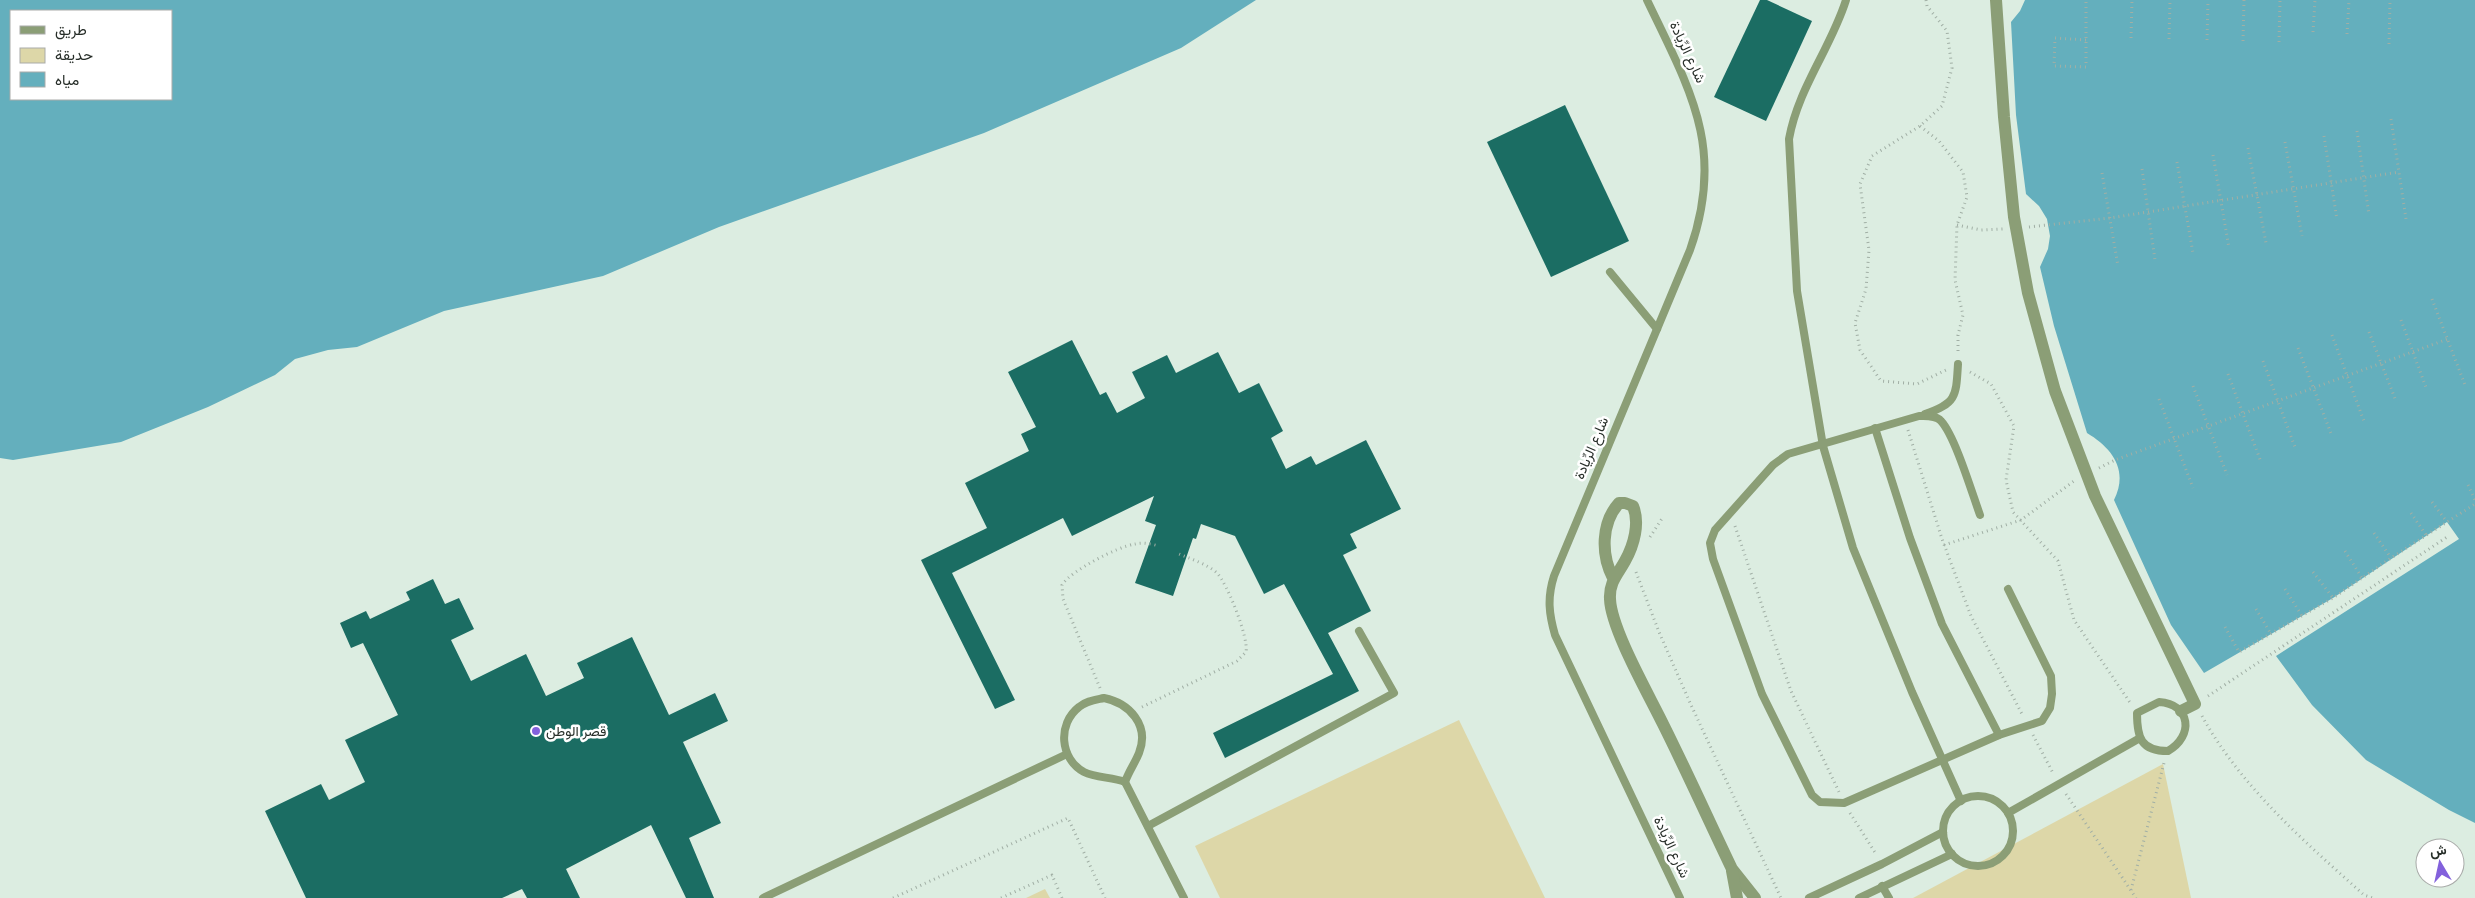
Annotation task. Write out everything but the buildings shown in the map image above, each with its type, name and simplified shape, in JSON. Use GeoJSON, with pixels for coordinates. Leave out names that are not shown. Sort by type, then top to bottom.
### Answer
{"type":"FeatureCollection","features":[{"type":"Feature","properties":{"kind":"street"},"geometry":{"type":"LineString","coordinates":[[1996,0],[2004,117],[2014,218],[2028,293],[2055,391],[2099,505],[2195,704],[2181,711]]}},
{"type":"Feature","properties":{"kind":"street"},"geometry":{"type":"LineString","coordinates":[[1613,578],[1607,566],[1605,535],[1612,511],[1618,503],[1625,503],[1633,506],[1638,517],[1625,561],[1613,578],[1610,598],[1613,614],[1628,654],[1732,869],[1755,898]]}},
{"type":"Feature","properties":{"kind":"street"},"geometry":{"type":"LineString","coordinates":[[1732,869],[1737,898]]}},
{"type":"Feature","properties":{"kind":"lane","name":"شارع الرِّيادة"},"geometry":{"type":"LineString","coordinates":[[1647,0],[1693,98],[1701,126],[1705,155],[1705,193],[1696,231],[1554,576],[1548,598],[1548,609],[1555,636],[1680,898]]}},
{"type":"Feature","properties":{"kind":"lane"},"geometry":{"type":"LineString","coordinates":[[1846,0],[1840,18],[1802,92],[1794,115],[1789,139],[1797,291],[1823,446],[1853,548],[1961,801]]}},
{"type":"Feature","properties":{"kind":"lane"},"geometry":{"type":"LineString","coordinates":[[1610,272],[1657,328]]}},
{"type":"Feature","properties":{"kind":"lane"},"geometry":{"type":"LineString","coordinates":[[1958,364],[1956,391],[1946,407],[1823,446],[1801,449],[1788,454],[1773,464],[1715,530],[1710,542],[1713,559],[1762,694],[1812,795],[1820,802],[1844,803],[1999,736],[2042,721],[2050,708],[2052,694],[2051,676],[2008,589]]}},
{"type":"Feature","properties":{"kind":"lane"},"geometry":{"type":"LineString","coordinates":[[1919,416],[1932,416],[1941,420],[1952,441],[1980,515]]}},
{"type":"Feature","properties":{"kind":"lane"},"geometry":{"type":"LineString","coordinates":[[1875,428],[1910,538],[1942,624],[1999,736]]}},
{"type":"Feature","properties":{"kind":"lane"},"geometry":{"type":"LineString","coordinates":[[1148,826],[1394,693],[1359,631]]}},
{"type":"Feature","properties":{"kind":"lane"},"geometry":{"type":"LineString","coordinates":[[1125,782],[1142,741],[1141,728],[1132,712],[1116,701],[1104,698],[1091,700],[1080,706],[1072,714],[1064,733],[1067,754],[1074,764],[1084,772],[1125,782],[1184,898]]}},
{"type":"Feature","properties":{"kind":"lane"},"geometry":{"type":"LineString","coordinates":[[2159,702],[2167,703],[2181,711],[2186,726],[2185,734],[2181,742],[2168,751],[2152,749],[2140,738],[2137,713],[2159,702]]}},
{"type":"Feature","properties":{"kind":"lane"},"geometry":{"type":"LineString","coordinates":[[2008,813],[2140,738]]}},
{"type":"Feature","properties":{"kind":"lane"},"geometry":{"type":"LineString","coordinates":[[764,898],[1067,754]]}},
{"type":"Feature","properties":{"kind":"lane"},"geometry":{"type":"LineString","coordinates":[[1971,797],[1992,799],[2008,813],[2013,835],[2010,846],[2003,856],[1994,862],[1983,866],[1966,864],[1947,848],[1943,832],[1948,814],[1961,801],[1971,797]]}},
{"type":"Feature","properties":{"kind":"lane"},"geometry":{"type":"LineString","coordinates":[[1809,898],[1882,864],[1943,832]]}},
{"type":"Feature","properties":{"kind":"lane"},"geometry":{"type":"LineString","coordinates":[[1859,898],[1952,854]]}},
{"type":"Feature","properties":{"kind":"lane"},"geometry":{"type":"LineString","coordinates":[[1882,886],[1889,898]]}},
{"type":"Feature","properties":{"kind":"path"},"geometry":{"type":"LineString","coordinates":[[1926,0],[1927,6],[1947,30],[1952,68],[1942,106],[1920,126],[1872,156],[1860,184],[1869,250],[1866,289],[1855,323],[1860,350],[1881,381],[1917,384],[1958,364]]}},
{"type":"Feature","properties":{"kind":"path"},"geometry":{"type":"LineString","coordinates":[[2086,0],[2086,40],[2086,67],[2054,66],[2055,38],[2086,40]]}},
{"type":"Feature","properties":{"kind":"path"},"geometry":{"type":"LineString","coordinates":[[2131,38],[2132,0]]}},
{"type":"Feature","properties":{"kind":"path"},"geometry":{"type":"LineString","coordinates":[[2168,39],[2170,0]]}},
{"type":"Feature","properties":{"kind":"path"},"geometry":{"type":"LineString","coordinates":[[2207,40],[2208,0]]}},
{"type":"Feature","properties":{"kind":"path"},"geometry":{"type":"LineString","coordinates":[[2243,41],[2244,0]]}},
{"type":"Feature","properties":{"kind":"path"},"geometry":{"type":"LineString","coordinates":[[2279,42],[2280,0]]}},
{"type":"Feature","properties":{"kind":"path"},"geometry":{"type":"LineString","coordinates":[[2313,32],[2315,0]]}},
{"type":"Feature","properties":{"kind":"path"},"geometry":{"type":"LineString","coordinates":[[2347,34],[2348,0]]}},
{"type":"Feature","properties":{"kind":"path"},"geometry":{"type":"LineString","coordinates":[[2389,0],[2389,44]]}},
{"type":"Feature","properties":{"kind":"path"},"geometry":{"type":"LineString","coordinates":[[2390,119],[2400,172],[2406,219]]}},
{"type":"Feature","properties":{"kind":"path"},"geometry":{"type":"LineString","coordinates":[[1920,126],[1939,141],[1963,172],[1967,197],[1957,225],[1955,280],[1964,315],[1958,335],[1958,364]]}},
{"type":"Feature","properties":{"kind":"path"},"geometry":{"type":"LineString","coordinates":[[2357,131],[2369,215]]}},
{"type":"Feature","properties":{"kind":"path"},"geometry":{"type":"LineString","coordinates":[[2324,136],[2337,220]]}},
{"type":"Feature","properties":{"kind":"path"},"geometry":{"type":"LineString","coordinates":[[2285,142],[2302,236]]}},
{"type":"Feature","properties":{"kind":"path"},"geometry":{"type":"LineString","coordinates":[[2248,148],[2266,243]]}},
{"type":"Feature","properties":{"kind":"path"},"geometry":{"type":"LineString","coordinates":[[2213,155],[2229,248]]}},
{"type":"Feature","properties":{"kind":"path"},"geometry":{"type":"LineString","coordinates":[[2177,162],[2192,253]]}},
{"type":"Feature","properties":{"kind":"path"},"geometry":{"type":"LineString","coordinates":[[2142,169],[2155,260]]}},
{"type":"Feature","properties":{"kind":"path"},"geometry":{"type":"LineString","coordinates":[[2048,226],[2400,172]]}},
{"type":"Feature","properties":{"kind":"path"},"geometry":{"type":"LineString","coordinates":[[2102,173],[2118,266]]}},
{"type":"Feature","properties":{"kind":"path"},"geometry":{"type":"LineString","coordinates":[[2432,299],[2465,385]]}},
{"type":"Feature","properties":{"kind":"path"},"geometry":{"type":"LineString","coordinates":[[2401,320],[2427,390]]}},
{"type":"Feature","properties":{"kind":"path"},"geometry":{"type":"LineString","coordinates":[[2369,332],[2396,401]]}},
{"type":"Feature","properties":{"kind":"path"},"geometry":{"type":"LineString","coordinates":[[2332,335],[2365,424]]}},
{"type":"Feature","properties":{"kind":"path"},"geometry":{"type":"LineString","coordinates":[[1944,545],[2021,520],[2064,486],[2115,460],[2448,339]]}},
{"type":"Feature","properties":{"kind":"path"},"geometry":{"type":"LineString","coordinates":[[2298,348],[2332,436]]}},
{"type":"Feature","properties":{"kind":"path"},"geometry":{"type":"LineString","coordinates":[[2262,361],[2296,450]]}},
{"type":"Feature","properties":{"kind":"path"},"geometry":{"type":"LineString","coordinates":[[1958,364],[1991,384],[2014,426],[2006,480],[2014,512],[2058,561],[2074,620],[2137,713]]}},
{"type":"Feature","properties":{"kind":"path"},"geometry":{"type":"LineString","coordinates":[[2228,374],[2261,462]]}},
{"type":"Feature","properties":{"kind":"path"},"geometry":{"type":"LineString","coordinates":[[2194,386],[2227,475]]}},
{"type":"Feature","properties":{"kind":"path"},"geometry":{"type":"LineString","coordinates":[[2159,399],[2193,488]]}},
{"type":"Feature","properties":{"kind":"path"},"geometry":{"type":"LineString","coordinates":[[1905,420],[1944,545],[1971,616],[2059,784],[2136,898]]}},
{"type":"Feature","properties":{"kind":"path"},"geometry":{"type":"LineString","coordinates":[[2468,485],[2475,500]]}},
{"type":"Feature","properties":{"kind":"path"},"geometry":{"type":"LineString","coordinates":[[2432,502],[2447,522]]}},
{"type":"Feature","properties":{"kind":"path"},"geometry":{"type":"LineString","coordinates":[[2225,627],[2239,652],[2333,598],[2475,504]]}},
{"type":"Feature","properties":{"kind":"path"},"geometry":{"type":"LineString","coordinates":[[1731,513],[1791,691],[1844,803],[1882,864]]}},
{"type":"Feature","properties":{"kind":"path"},"geometry":{"type":"LineString","coordinates":[[2411,514],[2426,535]]}},
{"type":"Feature","properties":{"kind":"path"},"geometry":{"type":"LineString","coordinates":[[1648,539],[1663,517]]}},
{"type":"Feature","properties":{"kind":"path"},"geometry":{"type":"LineString","coordinates":[[2374,532],[2391,558]]}},
{"type":"Feature","properties":{"kind":"path"},"geometry":{"type":"LineString","coordinates":[[2373,898],[2364,895],[2314,851],[2252,786],[2213,736],[2195,704],[2447,537]]}},
{"type":"Feature","properties":{"kind":"path"},"geometry":{"type":"LineString","coordinates":[[1104,698],[1063,599],[1062,585],[1071,574],[1124,547],[1142,543],[1159,546]]}},
{"type":"Feature","properties":{"kind":"path"},"geometry":{"type":"LineString","coordinates":[[2345,551],[2362,578]]}},
{"type":"Feature","properties":{"kind":"path"},"geometry":{"type":"LineString","coordinates":[[1132,712],[1237,661],[1246,652],[1247,640],[1218,574],[1211,568],[1179,554]]}},
{"type":"Feature","properties":{"kind":"path"},"geometry":{"type":"LineString","coordinates":[[1635,570],[1687,696],[1781,898]]}},
{"type":"Feature","properties":{"kind":"path"},"geometry":{"type":"LineString","coordinates":[[2313,572],[2333,598]]}},
{"type":"Feature","properties":{"kind":"path"},"geometry":{"type":"LineString","coordinates":[[2285,590],[2302,616]]}},
{"type":"Feature","properties":{"kind":"path"},"geometry":{"type":"LineString","coordinates":[[2256,609],[2271,634]]}},
{"type":"Feature","properties":{"kind":"path"},"geometry":{"type":"LineString","coordinates":[[2131,891],[2168,751]]}},
{"type":"Feature","properties":{"kind":"path"},"geometry":{"type":"LineString","coordinates":[[893,898],[1068,818],[1105,898]]}},
{"type":"Feature","properties":{"kind":"path"},"geometry":{"type":"LineString","coordinates":[[1001,898],[1052,875],[1062,898]]}},
{"type":"Feature","properties":{"kind":"green space"},"geometry":{"type":"Polygon","coordinates":[[[1459,720],[1545,898],[1220,898],[1195,846],[1459,720]]]}},
{"type":"Feature","properties":{"kind":"green space"},"geometry":{"type":"Polygon","coordinates":[[[2163,764],[2191,898],[1913,898],[2163,764]]]}},
{"type":"Feature","properties":{"kind":"green space"},"geometry":{"type":"Polygon","coordinates":[[[1045,889],[1050,898],[1026,898],[1045,889]]]}},
{"type":"Feature","properties":{"kind":"water"},"geometry":{"type":"Polygon","coordinates":[[[0,0],[1256,0],[1181,48],[984,133],[719,227],[603,276],[444,311],[357,347],[328,350],[295,359],[275,375],[208,407],[121,442],[13,460],[0,458],[0,0]]]}},
{"type":"Feature","properties":{"kind":"water"},"geometry":{"type":"Polygon","coordinates":[[[2025,0],[2475,0],[2475,823],[2449,810],[2366,760],[2312,705],[2276,656],[2459,539],[2447,522],[2333,598],[2204,673],[2171,625],[2114,500],[2120,479],[2116,461],[2104,446],[2087,433],[2054,326],[2040,267],[2048,249],[2050,236],[2047,219],[2039,206],[2026,194],[2016,115],[2011,22],[2020,11],[2025,0]]]}},
{"type":"Feature","properties":{"kind":"place","name":"قصر الوطن"},"geometry":{"type":"Point","coordinates":[536,731]}}]}
